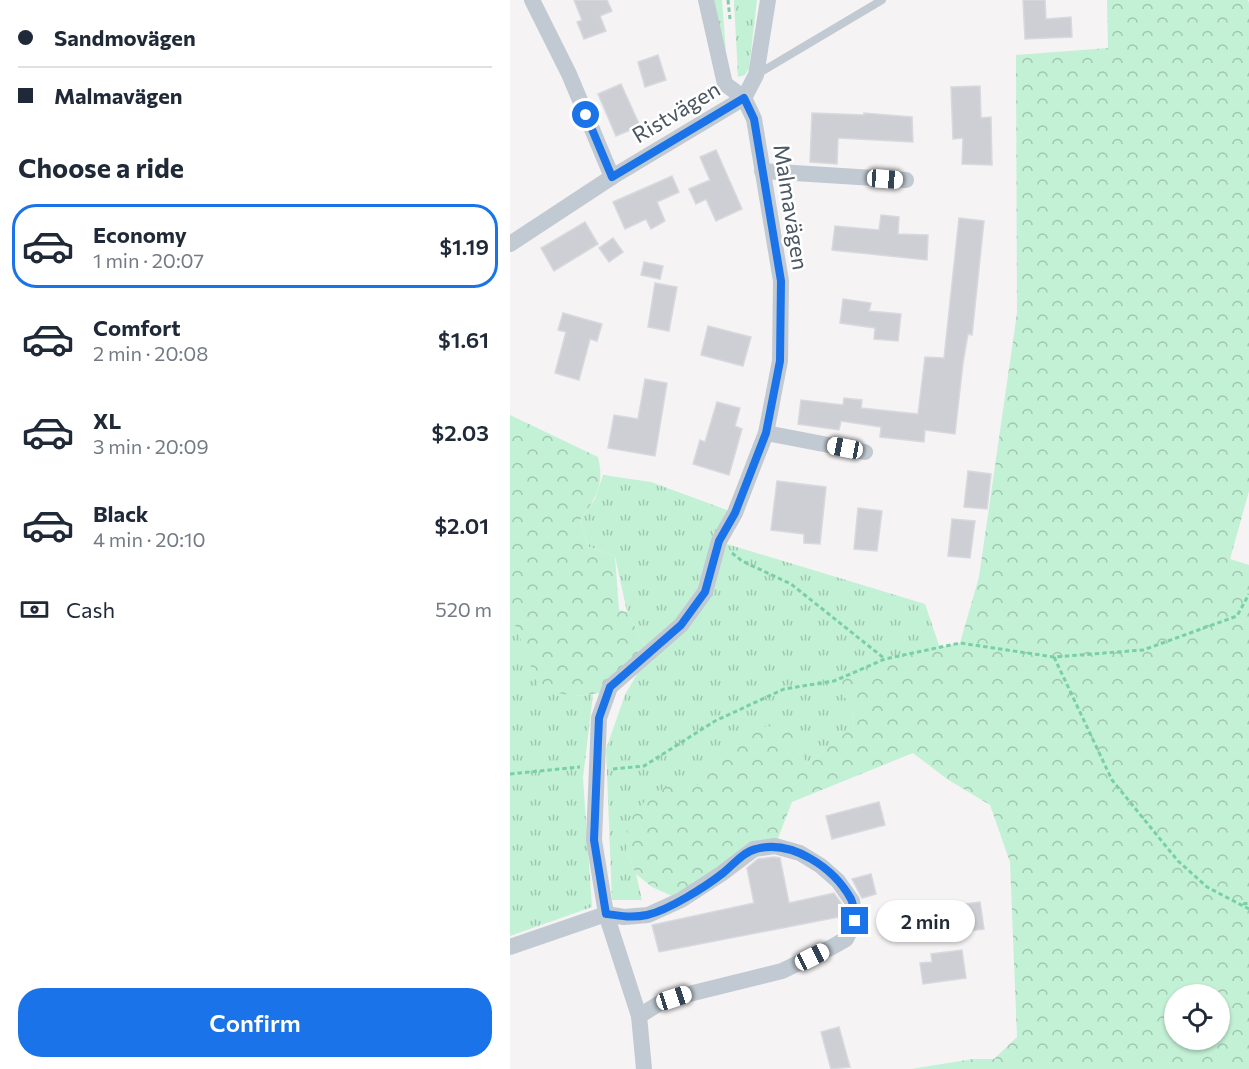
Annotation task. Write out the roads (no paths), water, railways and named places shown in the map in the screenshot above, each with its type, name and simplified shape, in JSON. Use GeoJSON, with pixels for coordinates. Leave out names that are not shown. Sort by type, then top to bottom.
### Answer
{"type":"FeatureCollection","features":[{"type":"Feature","properties":{"kind":"street"},"geometry":{"type":"LineString","coordinates":[[532,0],[569,74],[612,177]]}},
{"type":"Feature","properties":{"kind":"street","name":"Malmavägen"},"geometry":{"type":"LineString","coordinates":[[644,1069],[639,1016],[606,914],[594,840],[599,718],[610,687],[681,625],[705,592],[719,541],[735,513],[766,433],[780,361],[781,281],[754,119],[744,98],[724,84],[706,0]]}},
{"type":"Feature","properties":{"kind":"street"},"geometry":{"type":"LineString","coordinates":[[744,98],[756,75],[768,0]]}},
{"type":"Feature","properties":{"kind":"street","name":"Ristvägen"},"geometry":{"type":"LineString","coordinates":[[510,244],[612,177],[744,98]]}},
{"type":"Feature","properties":{"kind":"street"},"geometry":{"type":"LineString","coordinates":[[762,171],[906,180]]}},
{"type":"Feature","properties":{"kind":"street"},"geometry":{"type":"LineString","coordinates":[[766,433],[865,452]]}},
{"type":"Feature","properties":{"kind":"street"},"geometry":{"type":"LineString","coordinates":[[510,947],[606,914],[624,917],[648,915],[691,893],[753,849],[775,846],[800,853],[821,866],[838,881],[852,901],[855,921],[846,939],[782,971],[660,1003],[639,1016]]}},
{"type":"Feature","properties":{"kind":"lane"},"geometry":{"type":"LineString","coordinates":[[756,75],[879,1]]}}]}
